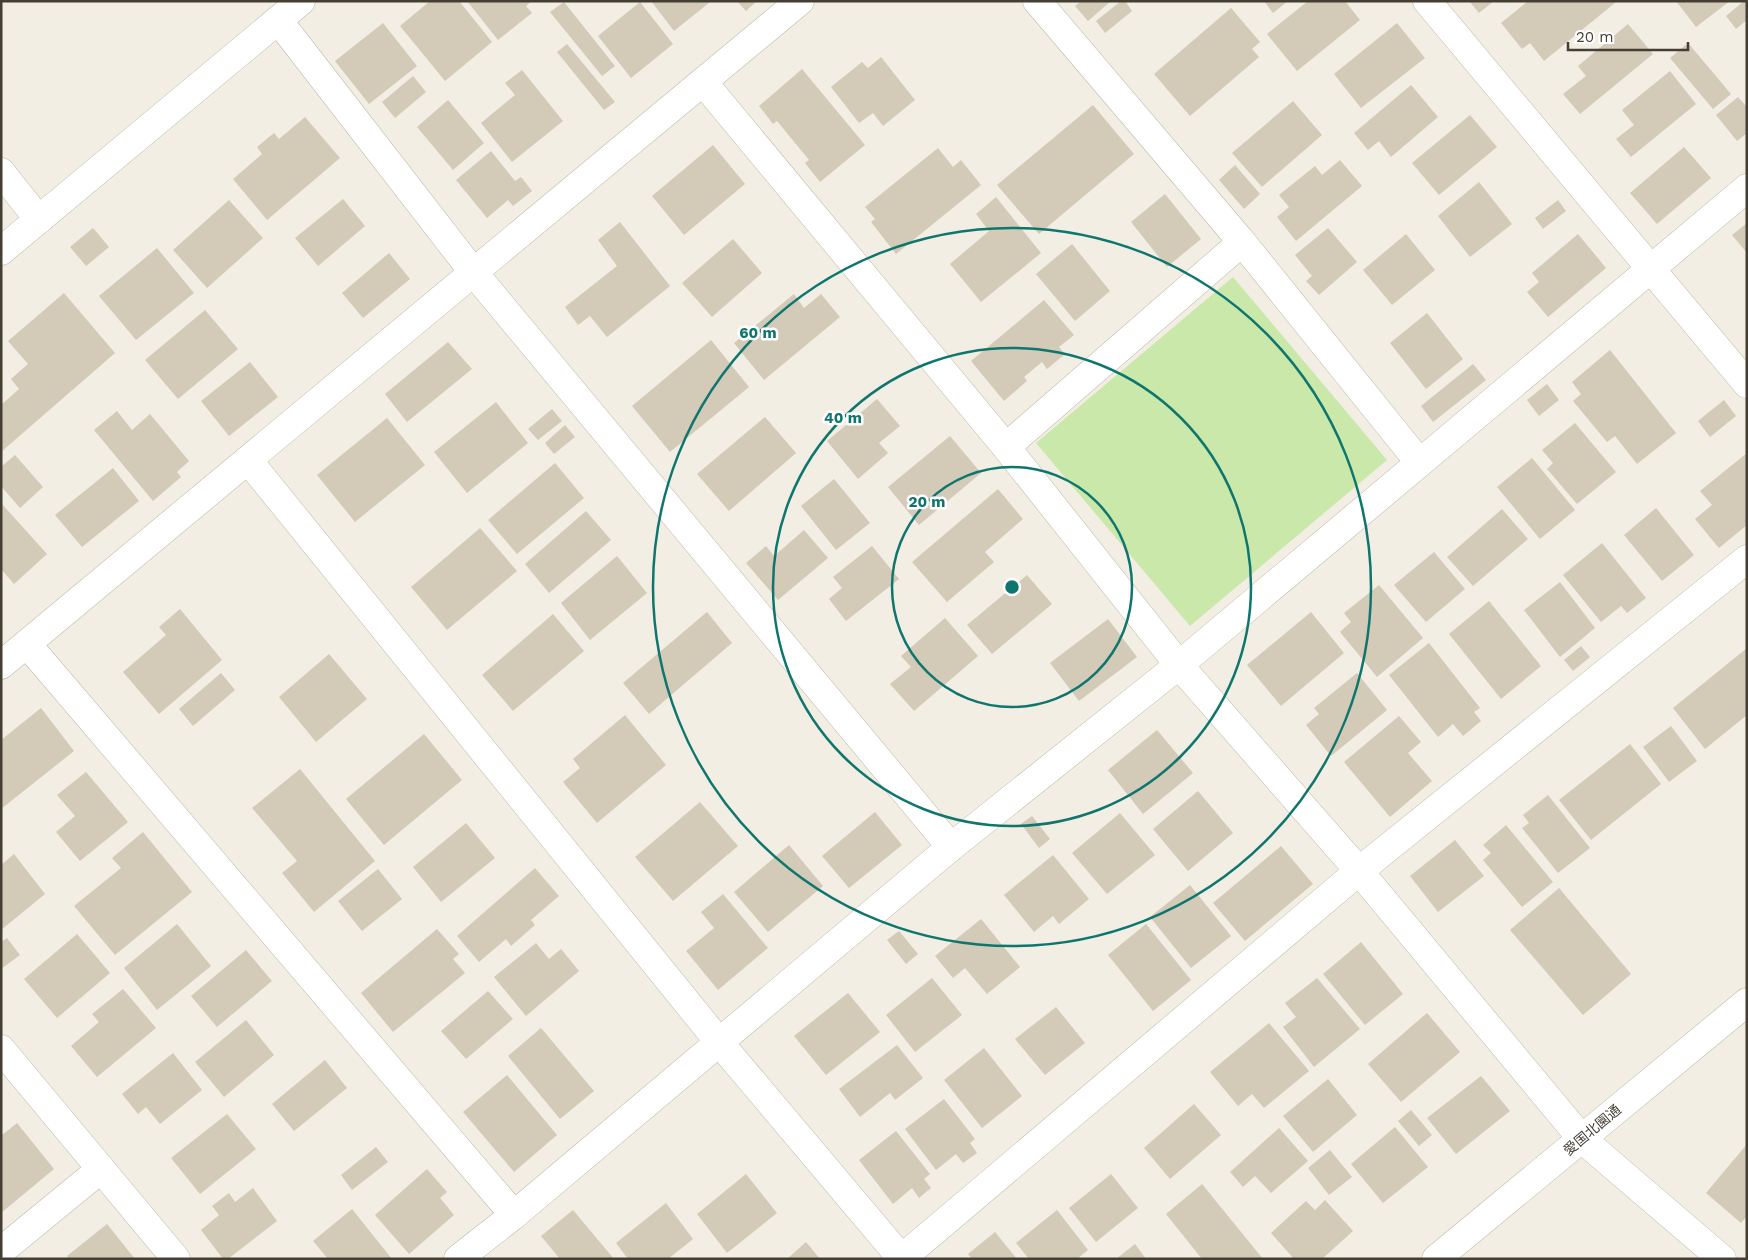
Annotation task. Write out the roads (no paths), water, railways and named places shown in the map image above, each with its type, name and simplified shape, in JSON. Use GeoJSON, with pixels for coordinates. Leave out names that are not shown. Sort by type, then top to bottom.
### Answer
{"type":"FeatureCollection","features":[{"type":"Feature","properties":{"kind":"street"},"geometry":{"type":"LineString","coordinates":[[1,251],[301,1]]}},
{"type":"Feature","properties":{"kind":"street"},"geometry":{"type":"LineString","coordinates":[[1,665],[800,1]]}},
{"type":"Feature","properties":{"kind":"street"},"geometry":{"type":"LineString","coordinates":[[1037,1],[1242,242],[1419,462]]}},
{"type":"Feature","properties":{"kind":"street"},"geometry":{"type":"LineString","coordinates":[[1427,1],[1747,384]]}},
{"type":"Feature","properties":{"kind":"street"},"geometry":{"type":"LineString","coordinates":[[278,20],[474,273],[951,847]]}},
{"type":"Feature","properties":{"kind":"street"},"geometry":{"type":"LineString","coordinates":[[703,82],[1006,447],[1179,664],[1359,872],[1582,1139],[1722,1259]]}},
{"type":"Feature","properties":{"kind":"street"},"geometry":{"type":"LineString","coordinates":[[1,172],[39,220]]}},
{"type":"Feature","properties":{"kind":"street"},"geometry":{"type":"LineString","coordinates":[[458,1259],[514,1215],[951,847],[1179,664],[1747,188]]}},
{"type":"Feature","properties":{"kind":"street"},"geometry":{"type":"LineString","coordinates":[[1006,447],[1242,242]]}},
{"type":"Feature","properties":{"kind":"street"},"geometry":{"type":"LineString","coordinates":[[248,460],[719,1042],[901,1258],[1359,872],[1747,559]]}},
{"type":"Feature","properties":{"kind":"street"},"geometry":{"type":"LineString","coordinates":[[27,644],[514,1215]]}},
{"type":"Feature","properties":{"kind":"street","name":"愛国北園通"},"geometry":{"type":"LineString","coordinates":[[1436,1259],[1747,1002]]}},
{"type":"Feature","properties":{"kind":"street"},"geometry":{"type":"LineString","coordinates":[[1,1049],[176,1259]]}},
{"type":"Feature","properties":{"kind":"street"},"geometry":{"type":"LineString","coordinates":[[1,1251],[101,1169]]}}]}
